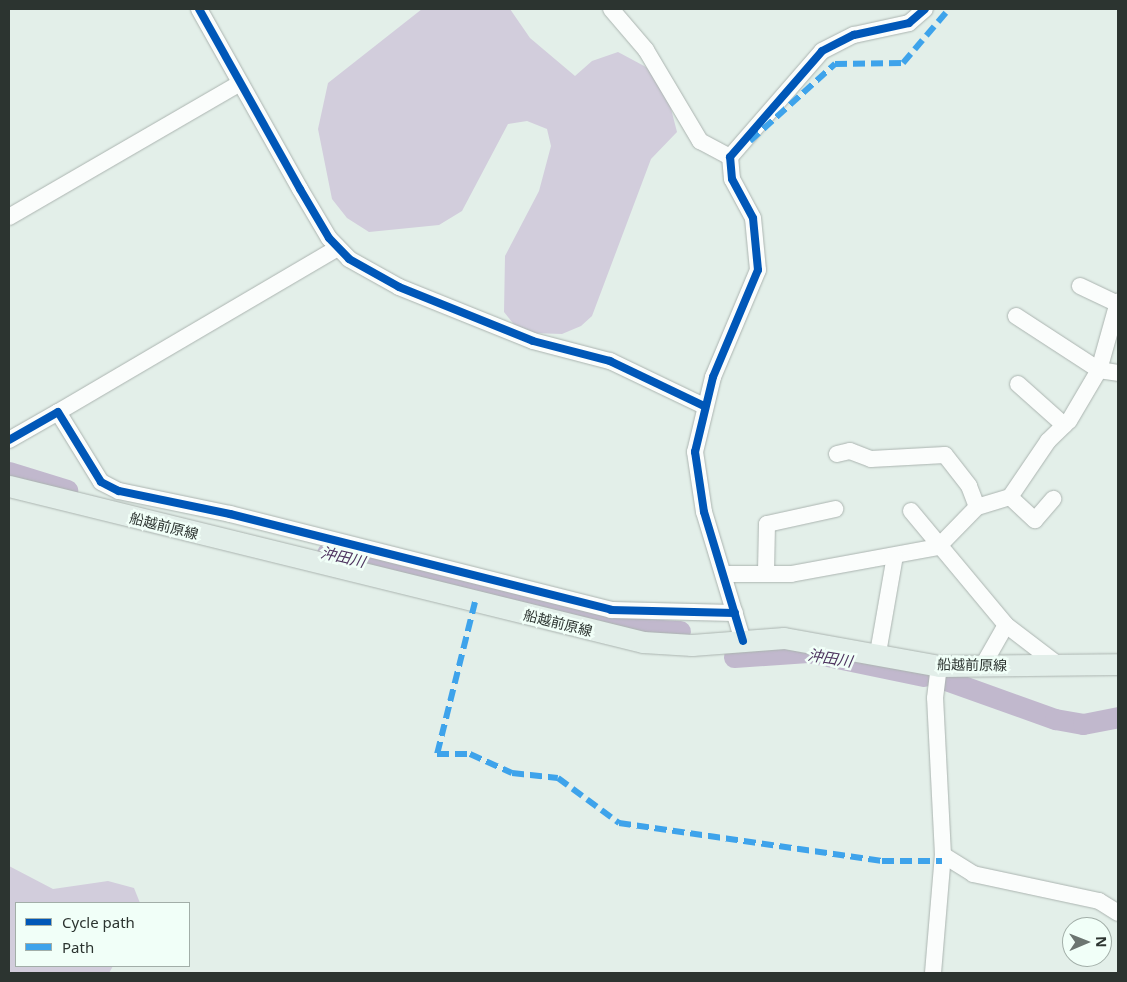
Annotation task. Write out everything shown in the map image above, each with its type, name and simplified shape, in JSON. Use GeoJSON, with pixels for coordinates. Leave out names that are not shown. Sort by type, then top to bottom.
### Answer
{"type":"FeatureCollection","features":[{"type":"Feature","properties":{"kind":"main road","name":"船越前原線"},"geometry":{"type":"LineString","coordinates":[[9,486],[603,635],[677,646],[784,638],[878,653],[939,666],[1118,664]]}},
{"type":"Feature","properties":{"kind":"street"},"geometry":{"type":"LineString","coordinates":[[199,9],[240,83],[338,248],[365,270],[399,286],[533,341],[610,361],[704,406]]}},
{"type":"Feature","properties":{"kind":"street"},"geometry":{"type":"LineString","coordinates":[[611,9],[646,50],[700,141],[730,157]]}},
{"type":"Feature","properties":{"kind":"street"},"geometry":{"type":"LineString","coordinates":[[743,640],[726,574],[698,484],[695,452],[704,406],[758,270],[753,218],[732,179],[730,157],[822,51],[854,36],[909,23],[925,9]]}},
{"type":"Feature","properties":{"kind":"street"},"geometry":{"type":"LineString","coordinates":[[9,216],[240,83]]}},
{"type":"Feature","properties":{"kind":"street"},"geometry":{"type":"LineString","coordinates":[[9,440],[338,248]]}},
{"type":"Feature","properties":{"kind":"street"},"geometry":{"type":"LineString","coordinates":[[726,574],[766,572],[792,574],[938,547],[978,507],[1010,497],[1064,425],[1099,370],[1118,303],[1080,286]]}},
{"type":"Feature","properties":{"kind":"street"},"geometry":{"type":"LineString","coordinates":[[1016,316],[1099,370],[1118,373]]}},
{"type":"Feature","properties":{"kind":"street"},"geometry":{"type":"LineString","coordinates":[[1018,384],[1064,425]]}},
{"type":"Feature","properties":{"kind":"street"},"geometry":{"type":"LineString","coordinates":[[58,412],[101,482],[119,492],[230,514],[611,610],[735,613]]}},
{"type":"Feature","properties":{"kind":"street"},"geometry":{"type":"LineString","coordinates":[[837,454],[850,451],[871,459],[945,455],[969,486],[978,507]]}},
{"type":"Feature","properties":{"kind":"street"},"geometry":{"type":"LineString","coordinates":[[1010,497],[1035,520],[1053,499]]}},
{"type":"Feature","properties":{"kind":"street"},"geometry":{"type":"LineString","coordinates":[[766,572],[767,524],[836,509]]}},
{"type":"Feature","properties":{"kind":"street"},"geometry":{"type":"LineString","coordinates":[[910,511],[938,547],[1006,626],[1057,664]]}},
{"type":"Feature","properties":{"kind":"street"},"geometry":{"type":"LineString","coordinates":[[878,653],[896,556]]}},
{"type":"Feature","properties":{"kind":"street"},"geometry":{"type":"LineString","coordinates":[[982,667],[1006,626]]}},
{"type":"Feature","properties":{"kind":"street"},"geometry":{"type":"LineString","coordinates":[[933,973],[943,855],[935,698],[939,666]]}},
{"type":"Feature","properties":{"kind":"street"},"geometry":{"type":"LineString","coordinates":[[943,855],[972,874],[1099,901],[1118,913]]}},
{"type":"Feature","properties":{"kind":"shaded area"},"geometry":{"type":"Polygon","coordinates":[[[422,9],[510,9],[530,38],[575,76],[592,61],[618,52],[646,67],[668,97],[677,132],[651,159],[592,316],[581,326],[562,334],[532,333],[516,327],[504,312],[505,256],[539,191],[551,146],[547,129],[527,121],[508,124],[462,211],[439,225],[369,232],[347,218],[332,199],[318,129],[328,83],[422,9]]]}},
{"type":"Feature","properties":{"kind":"shaded area"},"geometry":{"type":"Polygon","coordinates":[[[9,866],[53,889],[108,881],[134,888],[140,902],[15,902],[15,967],[112,967],[109,973],[9,973],[9,866]]]}},
{"type":"Feature","properties":{"kind":"waterway","name":"沖田川"},"geometry":{"type":"LineString","coordinates":[[9,472],[67,490]]}},
{"type":"Feature","properties":{"kind":"waterway","name":"沖田川"},"geometry":{"type":"LineString","coordinates":[[327,553],[643,629],[680,631]]}},
{"type":"Feature","properties":{"kind":"waterway","name":"沖田川"},"geometry":{"type":"LineString","coordinates":[[734,657],[808,652],[924,676]]}},
{"type":"Feature","properties":{"kind":"waterway","name":"沖田川"},"geometry":{"type":"LineString","coordinates":[[946,680],[1055,719],[1083,724],[1118,717]]}},
{"type":"Feature","properties":{"kind":"marked path"},"geometry":{"type":"LineString","coordinates":[[750,141],[835,64],[903,63],[949,9]]}},
{"type":"Feature","properties":{"kind":"marked path"},"geometry":{"type":"LineString","coordinates":[[475,602],[437,754],[470,754],[512,773],[558,778],[619,823],[882,861],[942,861]]}},
{"type":"Feature","properties":{"kind":"cycle path"},"geometry":{"type":"LineString","coordinates":[[199,9],[329,238],[349,259],[399,287],[533,341],[610,361],[704,406]]}},
{"type":"Feature","properties":{"kind":"cycle path"},"geometry":{"type":"LineString","coordinates":[[743,641],[704,512],[695,452],[713,377],[758,270],[753,218],[732,179],[730,157],[822,51],[854,35],[909,23],[925,9]]}},
{"type":"Feature","properties":{"kind":"cycle path"},"geometry":{"type":"LineString","coordinates":[[9,440],[58,412],[101,482],[119,491],[230,514],[611,610],[735,613]]}}]}
